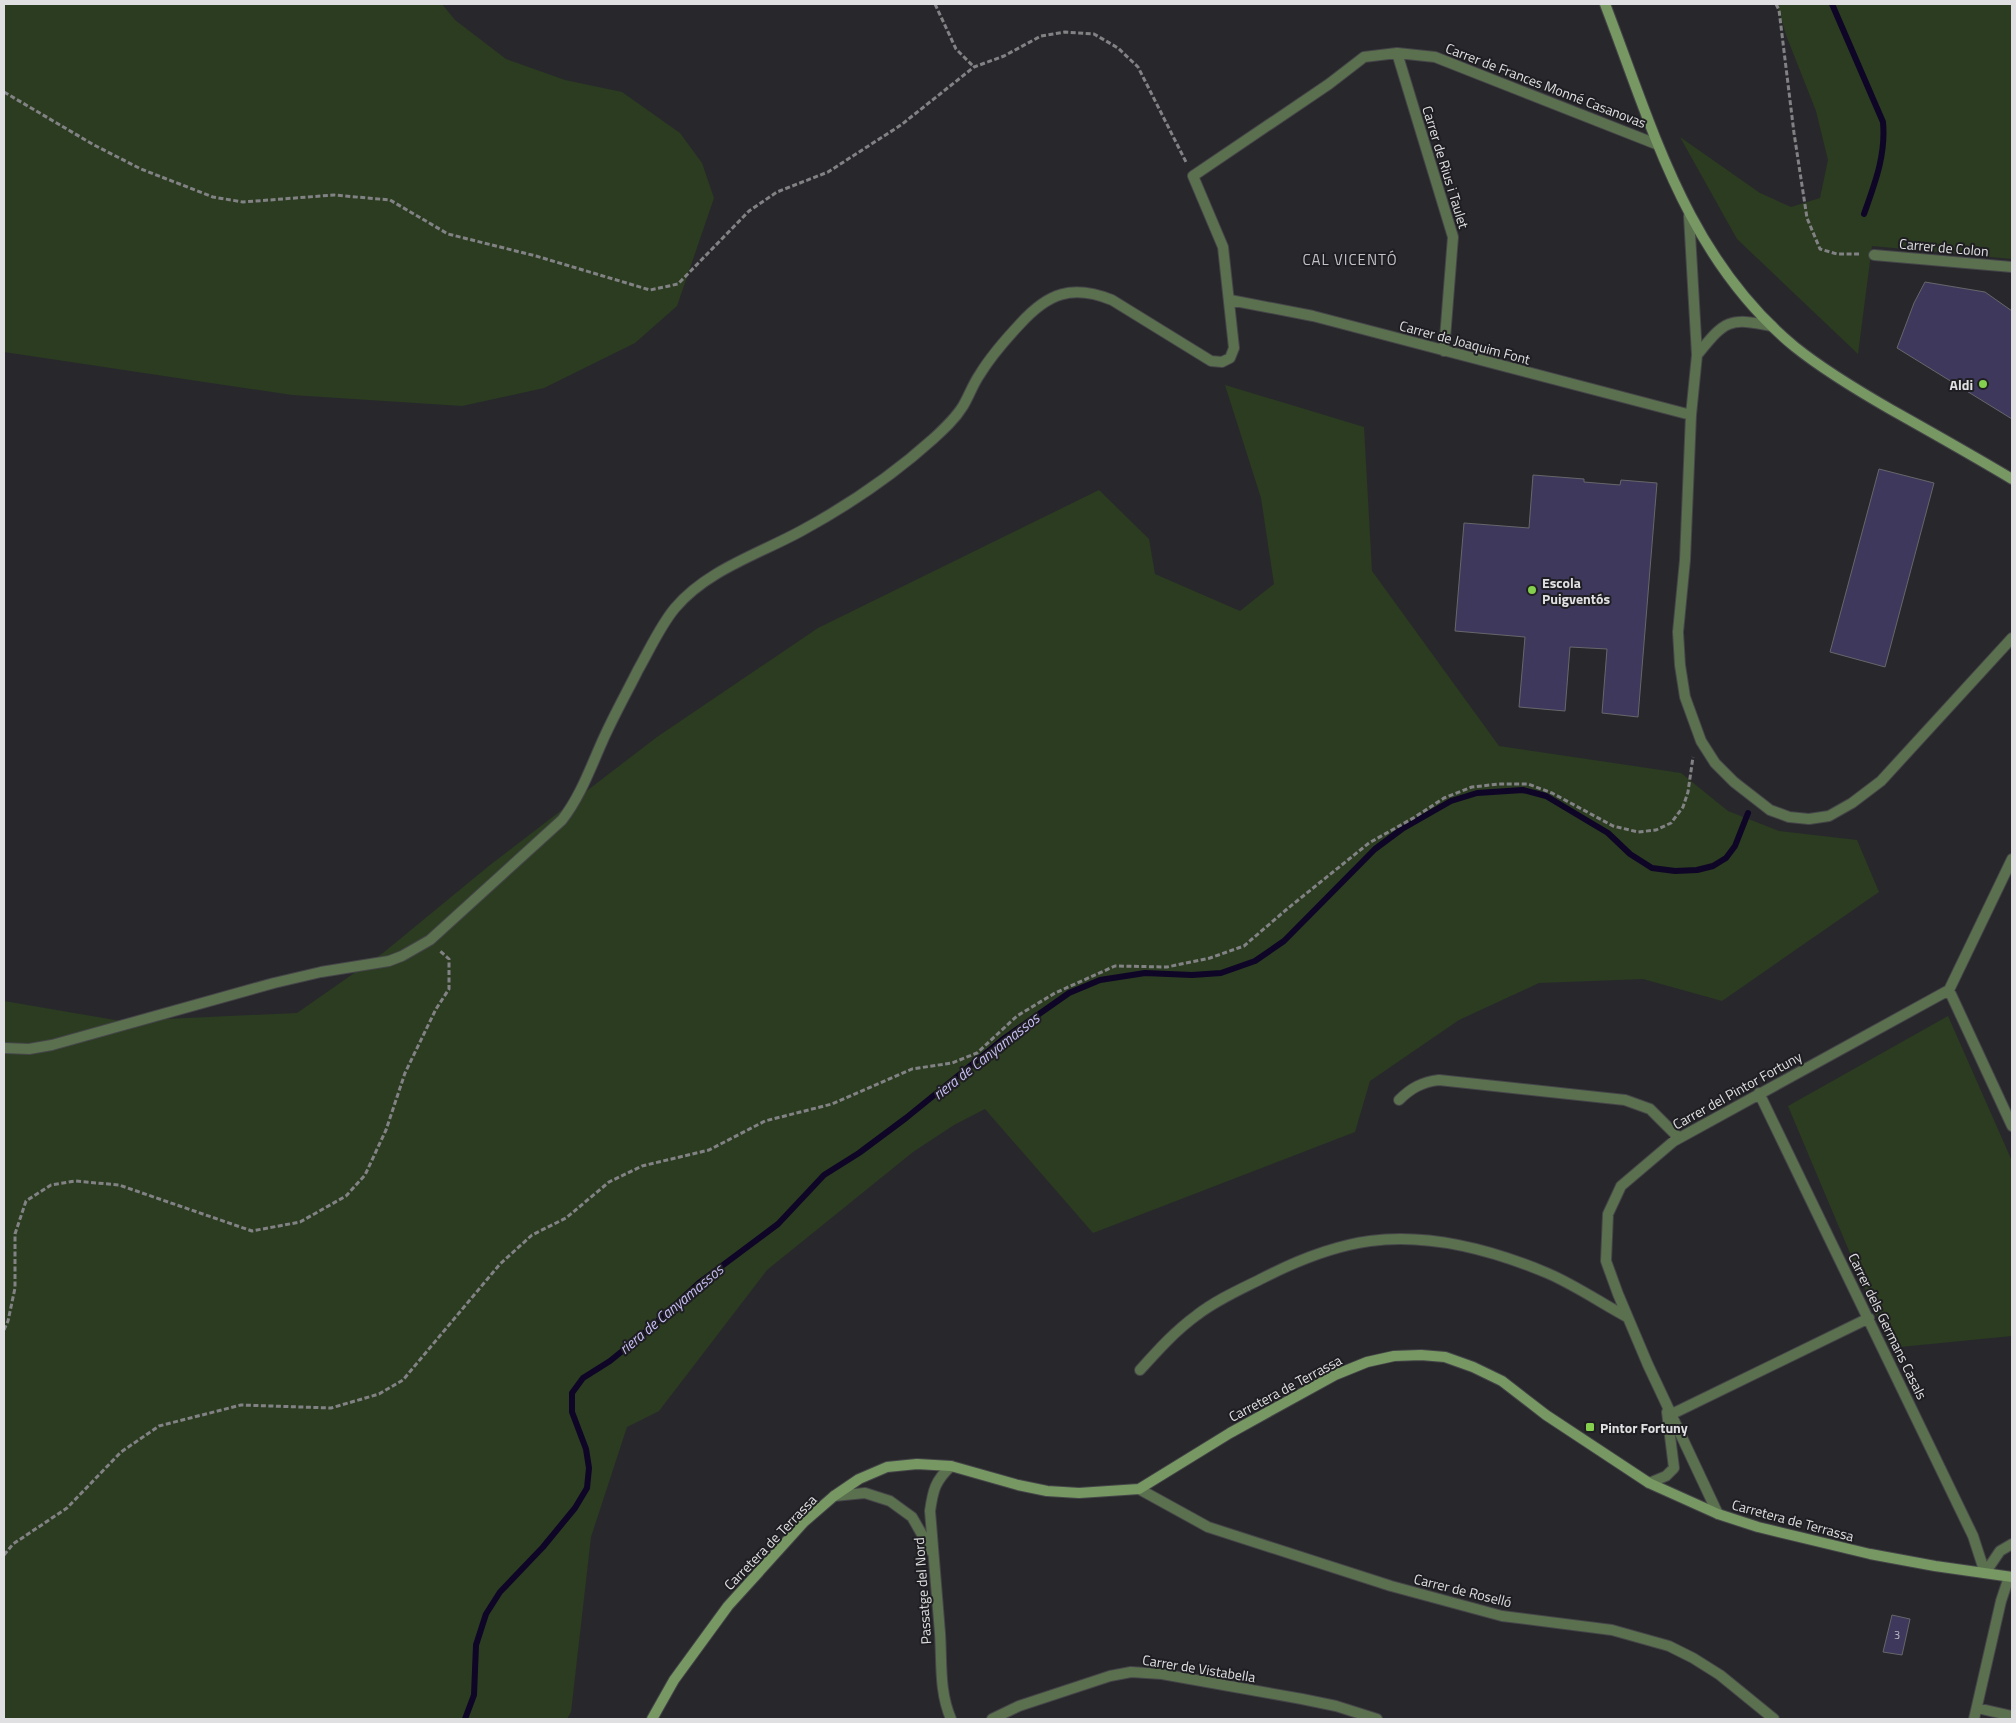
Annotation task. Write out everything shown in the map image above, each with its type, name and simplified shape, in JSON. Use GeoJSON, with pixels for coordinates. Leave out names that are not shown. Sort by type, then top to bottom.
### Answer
{"type":"FeatureCollection","features":[{"type":"Feature","properties":{"kind":"street"},"geometry":{"type":"LineString","coordinates":[[1605,4],[1656,144],[1689,216],[1711,254],[1737,287],[1772,326],[1796,348],[1841,381],[2012,478]]}},
{"type":"Feature","properties":{"kind":"street","name":"Carrer de Frances Monné Casanovas"},"geometry":{"type":"LineString","coordinates":[[1193,176],[1329,84],[1364,57],[1397,53],[1435,57],[1656,144]]}},
{"type":"Feature","properties":{"kind":"street","name":"Carrer de Rius i Taulet"},"geometry":{"type":"LineString","coordinates":[[1397,53],[1453,237],[1444,350]]}},
{"type":"Feature","properties":{"kind":"street"},"geometry":{"type":"LineString","coordinates":[[4,1048],[29,1049],[52,1045],[274,983],[320,972],[388,961],[402,956],[430,940],[562,820],[571,808],[607,730],[656,636],[683,599],[703,584],[743,560],[800,532],[861,496],[898,469],[951,422],[964,405],[994,352],[1031,311],[1055,296],[1078,291],[1093,293],[1112,300],[1211,361],[1222,362],[1230,358],[1234,348],[1223,247],[1193,176]]}},
{"type":"Feature","properties":{"kind":"street"},"geometry":{"type":"LineString","coordinates":[[1689,216],[1697,355],[1691,416],[1685,560],[1678,632],[1680,665],[1685,697],[1701,741],[1715,763],[1734,782],[1770,810],[1789,816],[1809,819],[1829,816],[1852,803],[1881,781],[2012,638]]}},
{"type":"Feature","properties":{"kind":"street","name":"Carrer de Colon"},"geometry":{"type":"LineString","coordinates":[[1874,255],[2012,267]]}},
{"type":"Feature","properties":{"kind":"street","name":"Carrer de Joaquim Font"},"geometry":{"type":"LineString","coordinates":[[1230,300],[1313,316],[1691,416]]}},
{"type":"Feature","properties":{"kind":"street"},"geometry":{"type":"LineString","coordinates":[[1697,355],[1714,334],[1726,324],[1744,321],[1772,326]]}},
{"type":"Feature","properties":{"kind":"street"},"geometry":{"type":"LineString","coordinates":[[2012,859],[1949,990],[2012,1126]]}},
{"type":"Feature","properties":{"kind":"street","name":"Carrer del Pintor Fortuny"},"geometry":{"type":"LineString","coordinates":[[1718,1514],[1627,1318],[1606,1261],[1608,1214],[1621,1186],[1679,1138],[1949,990]]}},
{"type":"Feature","properties":{"kind":"street"},"geometry":{"type":"LineString","coordinates":[[1399,1100],[1408,1091],[1424,1082],[1439,1080],[1625,1100],[1650,1109],[1679,1138]]}},
{"type":"Feature","properties":{"kind":"street","name":"Carrer dels Germans Casals"},"geometry":{"type":"LineString","coordinates":[[1759,1093],[1870,1318],[1973,1536],[1985,1573]]}},
{"type":"Feature","properties":{"kind":"street"},"geometry":{"type":"LineString","coordinates":[[1140,1370],[1170,1337],[1198,1313],[1293,1263],[1334,1249],[1370,1241],[1408,1239],[1453,1243],[1507,1258],[1549,1274],[1627,1318]]}},
{"type":"Feature","properties":{"kind":"street"},"geometry":{"type":"LineString","coordinates":[[1672,1414],[1870,1318]]}},
{"type":"Feature","properties":{"kind":"street","name":"Carretera de Terrassa"},"geometry":{"type":"LineString","coordinates":[[652,1719],[674,1680],[728,1606],[804,1522],[834,1496],[859,1479],[887,1467],[917,1464],[951,1466],[1018,1485],[1047,1491],[1079,1493],[1139,1489],[1230,1433],[1335,1375],[1367,1362],[1394,1356],[1422,1355],[1445,1357],[1473,1366],[1502,1381],[1546,1414],[1649,1483],[1718,1514],[1758,1527],[1861,1552],[1935,1566],[2011,1577]]}},
{"type":"Feature","properties":{"kind":"street","name":"Carrer del Pintor Fortuny"},"geometry":{"type":"LineString","coordinates":[[1649,1483],[1666,1476],[1674,1468],[1666,1401]]}},
{"type":"Feature","properties":{"kind":"street","name":"Passatge del Nord"},"geometry":{"type":"LineString","coordinates":[[951,1466],[940,1477],[933,1491],[930,1511],[940,1635],[941,1681],[946,1707],[951,1719]]}},
{"type":"Feature","properties":{"kind":"street","name":"Carrer de Roselló"},"geometry":{"type":"LineString","coordinates":[[1139,1489],[1208,1527],[1391,1586],[1502,1616],[1612,1630],[1669,1646],[1720,1675],[1772,1718]]}},
{"type":"Feature","properties":{"kind":"street"},"geometry":{"type":"LineString","coordinates":[[834,1496],[865,1493],[890,1501],[912,1518],[933,1552]]}},
{"type":"Feature","properties":{"kind":"street"},"geometry":{"type":"LineString","coordinates":[[1985,1573],[2000,1551],[2012,1544]]}},
{"type":"Feature","properties":{"kind":"street"},"geometry":{"type":"LineString","coordinates":[[1974,1719],[2001,1601],[2011,1577]]}},
{"type":"Feature","properties":{"kind":"street","name":"Carrer de Vistabella"},"geometry":{"type":"LineString","coordinates":[[992,1719],[1019,1706],[1110,1676],[1131,1672],[1162,1674],[1302,1699],[1336,1706],[1377,1719]]}},
{"type":"Feature","properties":{"kind":"street"},"geometry":{"type":"LineString","coordinates":[[1977,1708],[2012,1716]]}},
{"type":"Feature","properties":{"kind":"path"},"geometry":{"type":"LineString","coordinates":[[935,4],[956,49],[974,67]]}},
{"type":"Feature","properties":{"kind":"path"},"geometry":{"type":"LineString","coordinates":[[1776,4],[1807,218],[1820,250],[1837,254],[1874,255]]}},
{"type":"Feature","properties":{"kind":"path"},"geometry":{"type":"LineString","coordinates":[[4,92],[94,145],[141,169],[212,197],[243,202],[334,195],[390,200],[448,234],[536,256],[650,290],[678,284],[749,211],[777,192],[828,172],[901,125],[974,67],[1004,56],[1041,36],[1065,32],[1094,34],[1118,48],[1138,67],[1193,176]]}},
{"type":"Feature","properties":{"kind":"path"},"geometry":{"type":"LineString","coordinates":[[4,1555],[13,1544],[67,1508],[121,1452],[160,1426],[240,1405],[331,1408],[379,1394],[403,1380],[500,1264],[532,1236],[566,1218],[609,1182],[642,1166],[709,1150],[765,1121],[832,1104],[912,1070],[952,1063],[977,1053],[1017,1016],[1055,993],[1115,966],[1166,966],[1210,958],[1244,946],[1368,842],[1415,817],[1444,798],[1472,788],[1499,784],[1528,784],[1552,793],[1613,826],[1638,832],[1656,830],[1671,823],[1683,807],[1688,792],[1692,758],[1701,741]]}},
{"type":"Feature","properties":{"kind":"path"},"geometry":{"type":"LineString","coordinates":[[4,1330],[8,1321],[15,1288],[15,1234],[26,1201],[51,1185],[75,1181],[119,1185],[252,1231],[300,1222],[346,1196],[365,1175],[386,1130],[404,1073],[436,1008],[449,989],[449,959],[430,940]]}},
{"type":"Feature","properties":{"kind":"green space"},"geometry":{"type":"Polygon","coordinates":[[[4,4],[442,4],[455,20],[506,59],[565,80],[622,92],[680,133],[702,163],[714,198],[677,306],[635,343],[544,388],[462,406],[292,395],[4,352],[4,4]]]}},
{"type":"Feature","properties":{"kind":"green space"},"geometry":{"type":"Polygon","coordinates":[[[1777,4],[2012,4],[2012,259],[1872,246],[1858,354],[1737,239],[1680,137],[1760,193],[1791,207],[1820,198],[1828,160],[1816,111],[1786,35],[1777,4]]]}},
{"type":"Feature","properties":{"kind":"green space"},"geometry":{"type":"Polygon","coordinates":[[[1225,385],[1364,427],[1372,571],[1499,746],[1681,773],[1728,811],[1779,831],[1857,840],[1879,892],[1722,1001],[1643,979],[1539,983],[1459,1020],[1370,1081],[1355,1132],[1093,1233],[985,1109],[954,1125],[913,1152],[767,1270],[659,1411],[627,1427],[591,1537],[571,1712],[567,1719],[4,1719],[4,1001],[121,1021],[297,1013],[383,953],[490,865],[657,737],[818,628],[1099,490],[1149,539],[1155,574],[1240,611],[1274,584],[1261,498],[1225,385]]]}},
{"type":"Feature","properties":{"kind":"green space"},"geometry":{"type":"Polygon","coordinates":[[[1948,1016],[2012,1161],[2012,1336],[1890,1348],[1788,1106],[1948,1016]]]}},
{"type":"Feature","properties":{"kind":"building","name":"Aldi"},"geometry":{"type":"Polygon","coordinates":[[[1925,282],[1985,292],[2012,311],[2012,419],[1897,348],[1914,303],[1925,282]]]}},
{"type":"Feature","properties":{"kind":"building"},"geometry":{"type":"Polygon","coordinates":[[[1879,469],[1934,483],[1885,667],[1830,652],[1879,469]]]}},
{"type":"Feature","properties":{"kind":"building"},"geometry":{"type":"Polygon","coordinates":[[[1533,475],[1584,479],[1584,482],[1620,485],[1621,480],[1657,483],[1638,717],[1602,713],[1607,649],[1570,647],[1565,711],[1519,707],[1525,637],[1455,631],[1464,523],[1529,528],[1533,475]]]}},
{"type":"Feature","properties":{"kind":"building"},"geometry":{"type":"Polygon","coordinates":[[[1892,1615],[1910,1619],[1902,1655],[1883,1652],[1892,1615]]]}},
{"type":"Feature","properties":{"kind":"waterway","name":"riera de Canyamassos"},"geometry":{"type":"LineString","coordinates":[[1832,4],[1883,122],[1881,157],[1876,180],[1864,214]]}},
{"type":"Feature","properties":{"kind":"waterway","name":"riera de Canyamassos"},"geometry":{"type":"LineString","coordinates":[[465,1719],[474,1695],[476,1645],[486,1614],[500,1592],[543,1547],[575,1508],[587,1488],[589,1468],[586,1449],[572,1412],[572,1393],[583,1378],[610,1361],[648,1330],[699,1283],[778,1224],[824,1175],[859,1153],[906,1118],[1002,1040],[1069,993],[1100,980],[1145,973],[1192,975],[1221,973],[1255,961],[1284,941],[1375,849],[1402,829],[1451,801],[1477,793],[1523,790],[1546,796],[1608,833],[1630,854],[1652,868],[1675,871],[1697,870],[1713,866],[1726,858],[1735,846],[1748,813]]}},
{"type":"Feature","properties":{"kind":"place","name":"Aldi"},"geometry":{"type":"Point","coordinates":[1983,384]}},
{"type":"Feature","properties":{"kind":"place","name":"Escola Puigventós"},"geometry":{"type":"Point","coordinates":[1532,590]}},
{"type":"Feature","properties":{"kind":"place","name":"Pintor Fortuny"},"geometry":{"type":"Point","coordinates":[1590,1427]}},
{"type":"Feature","properties":{"kind":"district","name":"CAL VICENTÓ"},"geometry":{"type":"Point","coordinates":[1350,259]}}]}
